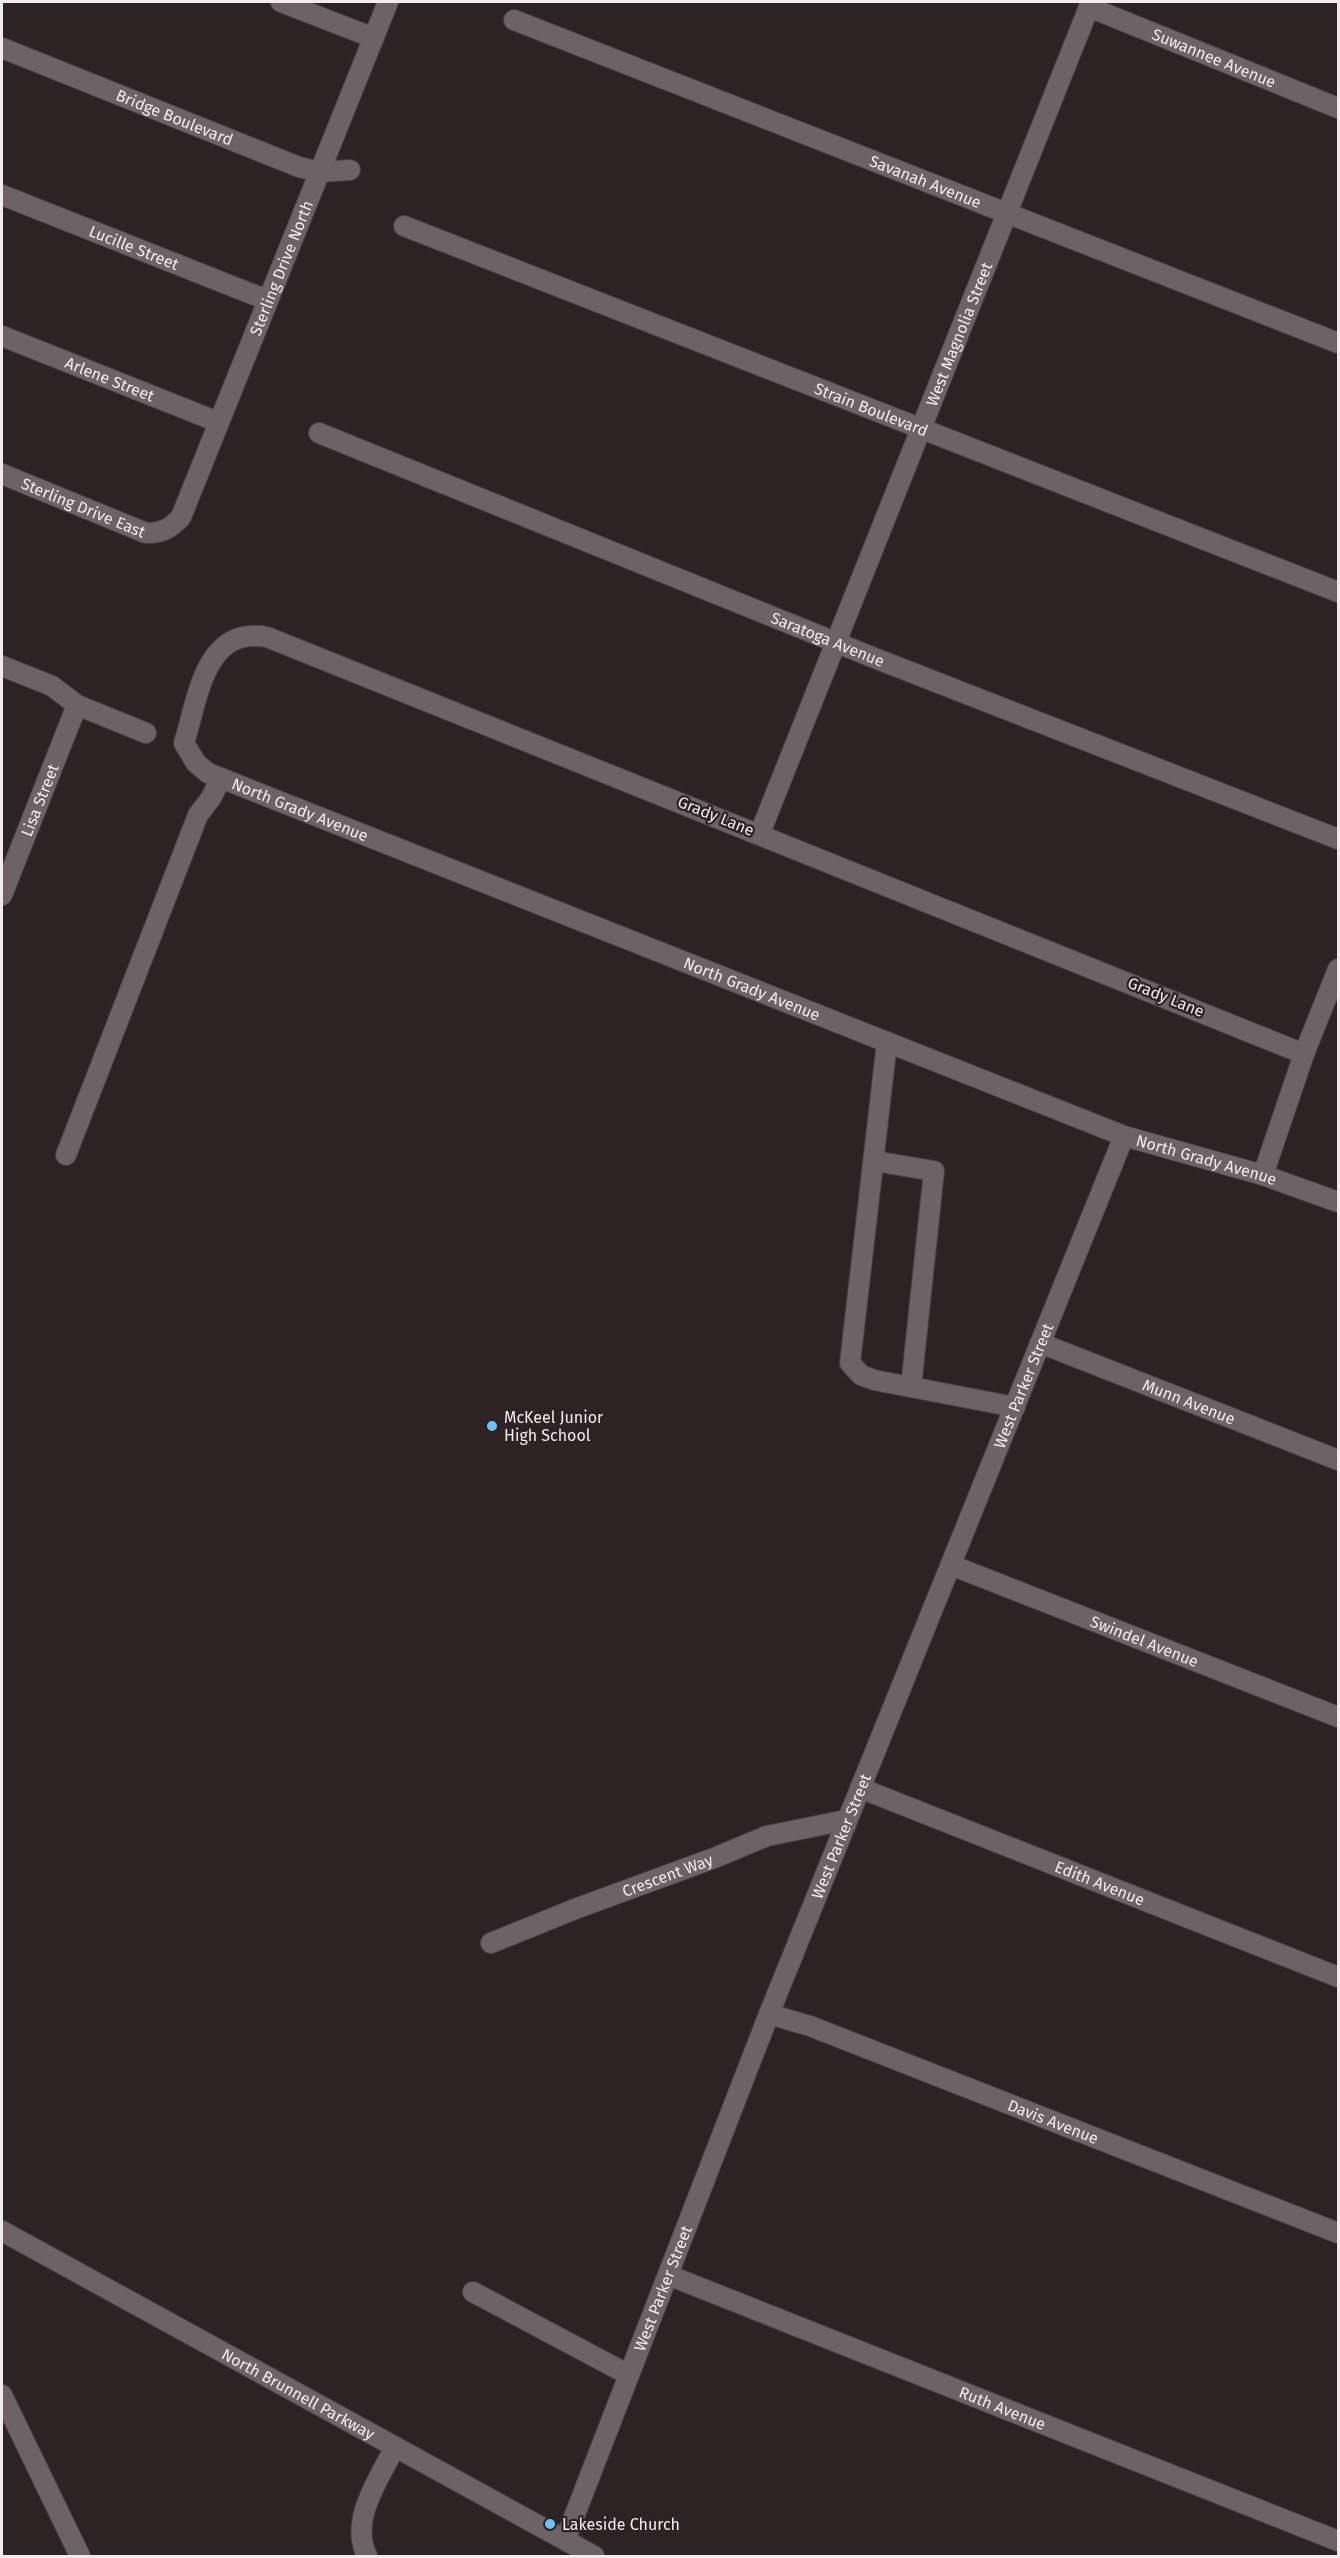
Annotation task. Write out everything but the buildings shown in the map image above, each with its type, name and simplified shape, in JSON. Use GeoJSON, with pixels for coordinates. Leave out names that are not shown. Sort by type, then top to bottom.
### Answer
{"type":"FeatureCollection","features":[{"type":"Feature","properties":{"kind":"street"},"geometry":{"type":"LineString","coordinates":[[281,2],[374,39]]}},
{"type":"Feature","properties":{"kind":"street","name":"Sterling Drive North"},"geometry":{"type":"LineString","coordinates":[[166,530],[181,517],[388,2]]}},
{"type":"Feature","properties":{"kind":"street","name":"Suwannee Avenue"},"geometry":{"type":"LineString","coordinates":[[1090,4],[1338,108]]}},
{"type":"Feature","properties":{"kind":"street","name":"West Magnolia Street"},"geometry":{"type":"LineString","coordinates":[[759,833],[1090,4]]}},
{"type":"Feature","properties":{"kind":"street","name":"Savanah Avenue"},"geometry":{"type":"LineString","coordinates":[[514,20],[1338,343]]}},
{"type":"Feature","properties":{"kind":"street","name":"Bridge Boulevard"},"geometry":{"type":"LineString","coordinates":[[2,48],[299,167],[319,172],[350,170]]}},
{"type":"Feature","properties":{"kind":"street","name":"Lucille Street"},"geometry":{"type":"LineString","coordinates":[[2,195],[267,300]]}},
{"type":"Feature","properties":{"kind":"street","name":"Strain Boulevard"},"geometry":{"type":"LineString","coordinates":[[404,226],[1338,592]]}},
{"type":"Feature","properties":{"kind":"street","name":"Arlene Street"},"geometry":{"type":"LineString","coordinates":[[2,336],[218,422]]}},
{"type":"Feature","properties":{"kind":"street","name":"Saratoga Avenue"},"geometry":{"type":"LineString","coordinates":[[319,433],[1338,839]]}},
{"type":"Feature","properties":{"kind":"street","name":"Sterling Drive East"},"geometry":{"type":"LineString","coordinates":[[2,474],[146,533],[160,533],[166,530]]}},
{"type":"Feature","properties":{"kind":"street","name":"Grady Lane"},"geometry":{"type":"LineString","coordinates":[[184,743],[209,663],[221,648],[236,639],[253,635],[260,636],[759,833],[1304,1053]]}},
{"type":"Feature","properties":{"kind":"street"},"geometry":{"type":"LineString","coordinates":[[2,666],[52,686],[77,705],[146,733]]}},
{"type":"Feature","properties":{"kind":"street","name":"Lisa Street"},"geometry":{"type":"LineString","coordinates":[[2,895],[77,705]]}},
{"type":"Feature","properties":{"kind":"street","name":"North Grady Avenue"},"geometry":{"type":"LineString","coordinates":[[184,743],[196,763],[208,773],[1124,1136],[1263,1175],[1338,1202]]}},
{"type":"Feature","properties":{"kind":"street"},"geometry":{"type":"LineString","coordinates":[[66,1155],[198,815],[211,798],[221,778]]}},
{"type":"Feature","properties":{"kind":"street"},"geometry":{"type":"LineString","coordinates":[[1263,1175],[1304,1053],[1338,969]]}},
{"type":"Feature","properties":{"kind":"street"},"geometry":{"type":"LineString","coordinates":[[887,1042],[850,1363],[861,1375],[874,1380],[1015,1407]]}},
{"type":"Feature","properties":{"kind":"street","name":"West Parker Street"},"geometry":{"type":"LineString","coordinates":[[565,2540],[846,1820],[1124,1136]]}},
{"type":"Feature","properties":{"kind":"street"},"geometry":{"type":"LineString","coordinates":[[874,1161],[934,1171],[911,1387]]}},
{"type":"Feature","properties":{"kind":"street","name":"Munn Avenue"},"geometry":{"type":"LineString","coordinates":[[1040,1343],[1338,1460]]}},
{"type":"Feature","properties":{"kind":"street","name":"Swindel Avenue"},"geometry":{"type":"LineString","coordinates":[[951,1565],[1338,1718]]}},
{"type":"Feature","properties":{"kind":"street","name":"Edith Avenue"},"geometry":{"type":"LineString","coordinates":[[860,1788],[1338,1977]]}},
{"type":"Feature","properties":{"kind":"street","name":"Crescent Way"},"geometry":{"type":"LineString","coordinates":[[491,1943],[767,1836],[846,1820]]}},
{"type":"Feature","properties":{"kind":"street","name":"Davis Avenue"},"geometry":{"type":"LineString","coordinates":[[769,2014],[810,2026],[1338,2233]]}},
{"type":"Feature","properties":{"kind":"street","name":"North Brunnell Parkway"},"geometry":{"type":"LineString","coordinates":[[3,2235],[594,2556]]}},
{"type":"Feature","properties":{"kind":"street","name":"Ruth Avenue"},"geometry":{"type":"LineString","coordinates":[[668,2275],[1338,2541]]}},
{"type":"Feature","properties":{"kind":"street"},"geometry":{"type":"LineString","coordinates":[[473,2292],[629,2375]]}},
{"type":"Feature","properties":{"kind":"street"},"geometry":{"type":"LineString","coordinates":[[2,2395],[80,2556]]}},
{"type":"Feature","properties":{"kind":"street"},"geometry":{"type":"LineString","coordinates":[[367,2556],[363,2548],[363,2514],[395,2447]]}},
{"type":"Feature","properties":{"kind":"place","name":"McKeel Junior High School"},"geometry":{"type":"Point","coordinates":[492,1426]}},
{"type":"Feature","properties":{"kind":"place","name":"Lakeside Church"},"geometry":{"type":"Point","coordinates":[550,2524]}}]}
